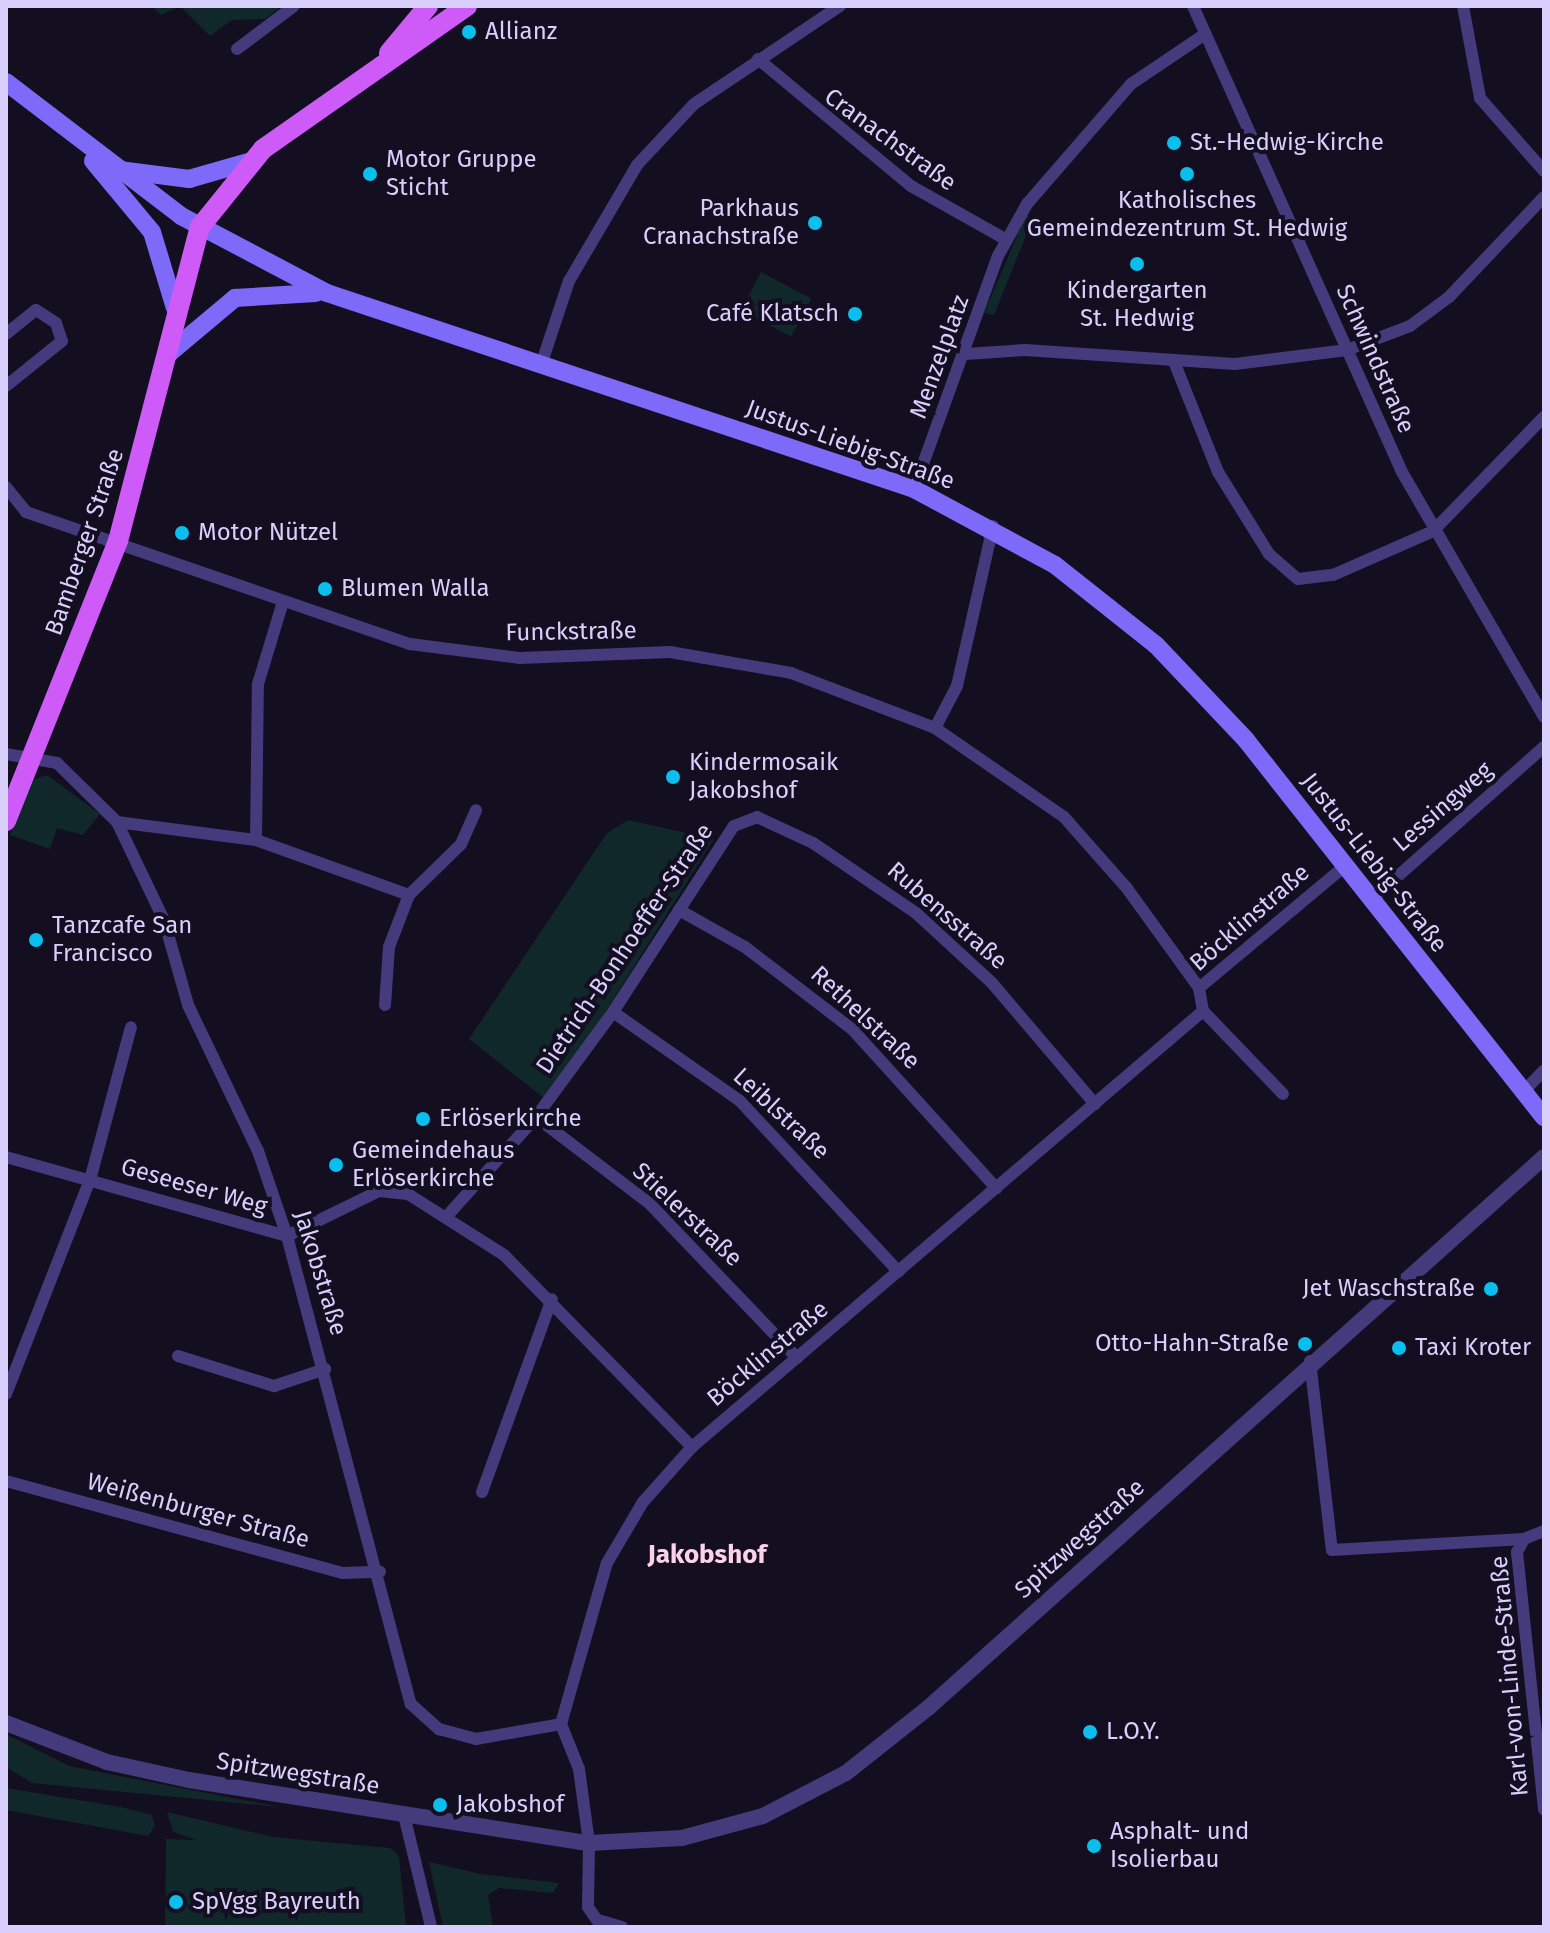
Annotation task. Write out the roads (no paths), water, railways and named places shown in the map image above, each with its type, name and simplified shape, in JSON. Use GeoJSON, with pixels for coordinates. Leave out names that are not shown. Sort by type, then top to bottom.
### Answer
{"type":"FeatureCollection","features":[{"type":"Feature","properties":{"kind":"main road"},"geometry":{"type":"LineString","coordinates":[[381,62],[428,6]]}},
{"type":"Feature","properties":{"kind":"main road"},"geometry":{"type":"LineString","coordinates":[[381,62],[467,6]]}},
{"type":"Feature","properties":{"kind":"main road","name":"Bamberger Straße"},"geometry":{"type":"LineString","coordinates":[[6,821],[118,541],[167,355],[184,270],[200,227],[248,162],[381,62]]}},
{"type":"Feature","properties":{"kind":"main road"},"geometry":{"type":"LineString","coordinates":[[6,82],[112,169],[200,227],[327,293]]}},
{"type":"Feature","properties":{"kind":"main road"},"geometry":{"type":"LineString","coordinates":[[82,146],[152,232],[175,308]]}},
{"type":"Feature","properties":{"kind":"main road"},"geometry":{"type":"LineString","coordinates":[[112,169],[189,179],[248,162]]}},
{"type":"Feature","properties":{"kind":"main road"},"geometry":{"type":"LineString","coordinates":[[167,355],[235,298],[327,293]]}},
{"type":"Feature","properties":{"kind":"main road","name":"Justus-Liebig-Straße"},"geometry":{"type":"LineString","coordinates":[[327,293],[914,489],[993,526],[1156,645],[1246,740],[1544,1117]]}},
{"type":"Feature","properties":{"kind":"street"},"geometry":{"type":"LineString","coordinates":[[237,49],[294,6]]}},
{"type":"Feature","properties":{"kind":"street"},"geometry":{"type":"LineString","coordinates":[[541,365],[569,281],[637,165],[694,104],[840,6]]}},
{"type":"Feature","properties":{"kind":"street","name":"Schwindstraße"},"geometry":{"type":"LineString","coordinates":[[1193,6],[1347,350],[1433,531],[1544,717]]}},
{"type":"Feature","properties":{"kind":"street"},"geometry":{"type":"LineString","coordinates":[[1463,6],[1480,98],[1544,171]]}},
{"type":"Feature","properties":{"kind":"street","name":"Menzelplatz"},"geometry":{"type":"LineString","coordinates":[[914,489],[1007,240],[1027,204],[1105,110],[1205,34]]}},
{"type":"Feature","properties":{"kind":"street","name":"Cranachstraße"},"geometry":{"type":"LineString","coordinates":[[758,59],[911,186],[1007,240]]}},
{"type":"Feature","properties":{"kind":"street"},"geometry":{"type":"LineString","coordinates":[[966,354],[1098,353],[1175,364],[1347,350],[1410,326],[1449,297],[1544,197]]}},
{"type":"Feature","properties":{"kind":"street"},"geometry":{"type":"LineString","coordinates":[[6,334],[36,310],[56,323],[62,341],[6,386]]}},
{"type":"Feature","properties":{"kind":"street"},"geometry":{"type":"LineString","coordinates":[[1175,364],[1218,472],[1287,573],[1315,581],[1433,531],[1544,417]]}},
{"type":"Feature","properties":{"kind":"street","name":"Funckstraße"},"geometry":{"type":"LineString","coordinates":[[6,487],[26,512],[118,541],[282,605],[410,644],[520,658],[670,652],[791,673],[935,728],[1064,817],[1126,887],[1199,988]]}},
{"type":"Feature","properties":{"kind":"street"},"geometry":{"type":"LineString","coordinates":[[935,728],[957,686],[993,526]]}},
{"type":"Feature","properties":{"kind":"street"},"geometry":{"type":"LineString","coordinates":[[256,840],[258,684],[282,605]]}},
{"type":"Feature","properties":{"kind":"street","name":"Lessingweg"},"geometry":{"type":"LineString","coordinates":[[1372,899],[1544,747]]}},
{"type":"Feature","properties":{"kind":"street"},"geometry":{"type":"LineString","coordinates":[[6,754],[34,755]]}},
{"type":"Feature","properties":{"kind":"street","name":"Jakobstraße"},"geometry":{"type":"LineString","coordinates":[[34,755],[57,763],[117,822],[164,920],[188,1005],[258,1151],[287,1236],[325,1369],[380,1572],[403,1685],[425,1719],[476,1739],[561,1724]]}},
{"type":"Feature","properties":{"kind":"street"},"geometry":{"type":"LineString","coordinates":[[385,1005],[389,947],[409,895],[461,844],[476,810]]}},
{"type":"Feature","properties":{"kind":"street","name":"Rubensstraße"},"geometry":{"type":"LineString","coordinates":[[734,826],[757,817],[813,843],[916,913],[992,983],[1095,1104]]}},
{"type":"Feature","properties":{"kind":"street"},"geometry":{"type":"LineString","coordinates":[[117,822],[256,840],[409,895]]}},
{"type":"Feature","properties":{"kind":"street","name":"Dietrich-Bonhoeffer-Straße"},"geometry":{"type":"LineString","coordinates":[[447,1216],[536,1117],[613,1012],[734,826]]}},
{"type":"Feature","properties":{"kind":"street","name":"Böcklinstraße"},"geometry":{"type":"LineString","coordinates":[[1283,1094],[1203,1011],[1199,988],[1345,866]]}},
{"type":"Feature","properties":{"kind":"street","name":"Rethelstraße"},"geometry":{"type":"LineString","coordinates":[[679,910],[769,964],[852,1029],[996,1188]]}},
{"type":"Feature","properties":{"kind":"street","name":"Böcklinstraße"},"geometry":{"type":"LineString","coordinates":[[561,1724],[607,1563],[643,1502],[692,1447],[1203,1011]]}},
{"type":"Feature","properties":{"kind":"street","name":"Leiblstraße"},"geometry":{"type":"LineString","coordinates":[[613,1012],[740,1101],[899,1272]]}},
{"type":"Feature","properties":{"kind":"street","name":"Geseeser Weg"},"geometry":{"type":"LineString","coordinates":[[90,1180],[131,1027]]}},
{"type":"Feature","properties":{"kind":"street"},"geometry":{"type":"LineString","coordinates":[[1524,1091],[1544,1070]]}},
{"type":"Feature","properties":{"kind":"street","name":"Stielerstraße"},"geometry":{"type":"LineString","coordinates":[[536,1117],[650,1204],[797,1358]]}},
{"type":"Feature","properties":{"kind":"street","name":"Geseeser Weg"},"geometry":{"type":"LineString","coordinates":[[6,1157],[287,1236]]}},
{"type":"Feature","properties":{"kind":"street","name":"Spitzwegstraße"},"geometry":{"type":"LineString","coordinates":[[6,1723],[107,1762],[404,1815],[589,1843],[719,1829],[763,1816],[846,1773],[939,1698],[1310,1361],[1544,1157]]}},
{"type":"Feature","properties":{"kind":"street"},"geometry":{"type":"LineString","coordinates":[[6,1394],[90,1180]]}},
{"type":"Feature","properties":{"kind":"street"},"geometry":{"type":"LineString","coordinates":[[287,1236],[379,1191],[408,1194],[447,1216],[552,1299],[692,1447]]}},
{"type":"Feature","properties":{"kind":"street"},"geometry":{"type":"LineString","coordinates":[[482,1492],[552,1299]]}},
{"type":"Feature","properties":{"kind":"street"},"geometry":{"type":"LineString","coordinates":[[178,1356],[274,1386],[325,1369]]}},
{"type":"Feature","properties":{"kind":"street"},"geometry":{"type":"LineString","coordinates":[[1310,1361],[1332,1550],[1524,1539],[1544,1531]]}},
{"type":"Feature","properties":{"kind":"street","name":"Weißenburger Straße"},"geometry":{"type":"LineString","coordinates":[[6,1481],[342,1573],[380,1572]]}},
{"type":"Feature","properties":{"kind":"street","name":"Karl-von-Linde-Straße"},"geometry":{"type":"LineString","coordinates":[[1524,1539],[1517,1552],[1544,1810]]}},
{"type":"Feature","properties":{"kind":"street"},"geometry":{"type":"LineString","coordinates":[[561,1724],[579,1769],[589,1843],[588,1907],[597,1920],[622,1927]]}},
{"type":"Feature","properties":{"kind":"street"},"geometry":{"type":"LineString","coordinates":[[404,1815],[431,1927]]}},
{"type":"Feature","properties":{"kind":"place","name":"Allianz"},"geometry":{"type":"Point","coordinates":[469,32]}},
{"type":"Feature","properties":{"kind":"place","name":"St.-Hedwig-Kirche"},"geometry":{"type":"Point","coordinates":[1174,143]}},
{"type":"Feature","properties":{"kind":"place","name":"Motor Gruppe Sticht"},"geometry":{"type":"Point","coordinates":[370,174]}},
{"type":"Feature","properties":{"kind":"place","name":"Katholisches Gemeindezentrum St. Hedwig"},"geometry":{"type":"Point","coordinates":[1187,174]}},
{"type":"Feature","properties":{"kind":"place","name":"Parkhaus Cranachstraße"},"geometry":{"type":"Point","coordinates":[815,223]}},
{"type":"Feature","properties":{"kind":"place","name":"Kindergarten St. Hedwig"},"geometry":{"type":"Point","coordinates":[1137,264]}},
{"type":"Feature","properties":{"kind":"place","name":"Café Klatsch"},"geometry":{"type":"Point","coordinates":[855,314]}},
{"type":"Feature","properties":{"kind":"place","name":"Motor Nützel"},"geometry":{"type":"Point","coordinates":[182,533]}},
{"type":"Feature","properties":{"kind":"place","name":"Blumen Walla"},"geometry":{"type":"Point","coordinates":[325,589]}},
{"type":"Feature","properties":{"kind":"place","name":"Kindermosaik Jakobshof"},"geometry":{"type":"Point","coordinates":[673,777]}},
{"type":"Feature","properties":{"kind":"place","name":"Tanzcafe San Francisco"},"geometry":{"type":"Point","coordinates":[36,940]}},
{"type":"Feature","properties":{"kind":"place","name":"Erlöserkirche"},"geometry":{"type":"Point","coordinates":[423,1119]}},
{"type":"Feature","properties":{"kind":"place","name":"Gemeindehaus Erlöserkirche"},"geometry":{"type":"Point","coordinates":[336,1165]}},
{"type":"Feature","properties":{"kind":"place","name":"Jet Waschstraße"},"geometry":{"type":"Point","coordinates":[1491,1289]}},
{"type":"Feature","properties":{"kind":"place","name":"Otto-Hahn-Straße"},"geometry":{"type":"Point","coordinates":[1305,1344]}},
{"type":"Feature","properties":{"kind":"place","name":"Taxi Kroter"},"geometry":{"type":"Point","coordinates":[1399,1348]}},
{"type":"Feature","properties":{"kind":"place","name":"L.O.Y."},"geometry":{"type":"Point","coordinates":[1090,1732]}},
{"type":"Feature","properties":{"kind":"place","name":"Jakobshof"},"geometry":{"type":"Point","coordinates":[440,1805]}},
{"type":"Feature","properties":{"kind":"place","name":"Asphalt- und Isolierbau"},"geometry":{"type":"Point","coordinates":[1094,1846]}},
{"type":"Feature","properties":{"kind":"place","name":"SpVgg Bayreuth"},"geometry":{"type":"Point","coordinates":[176,1902]}},
{"type":"Feature","properties":{"kind":"district","name":"Jakobshof"},"geometry":{"type":"Point","coordinates":[707,1555]}}]}
